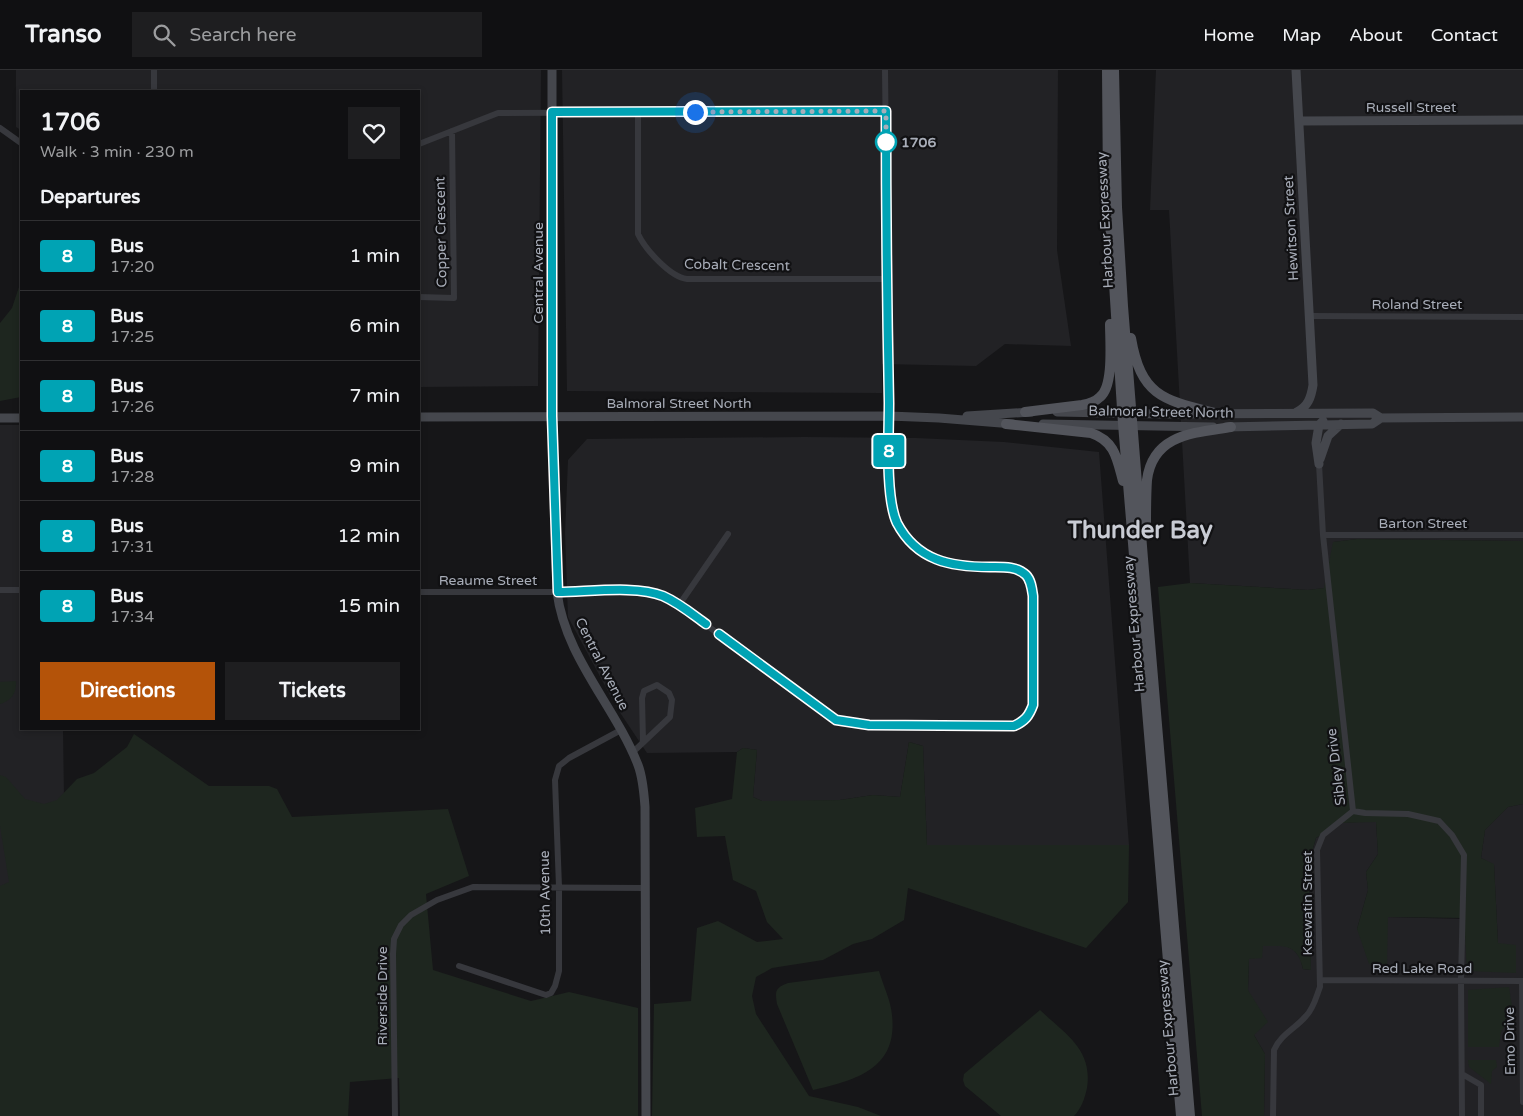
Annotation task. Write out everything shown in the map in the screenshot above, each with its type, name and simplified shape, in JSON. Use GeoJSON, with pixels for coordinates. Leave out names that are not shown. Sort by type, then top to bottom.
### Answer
{"type":"FeatureCollection","features":[{"type":"Feature","properties":{"kind":"main road","name":"Central Avenue"},"geometry":{"type":"LineString","coordinates":[[552,70],[552,416],[558,592],[560,609],[571,641],[621,730],[642,779],[645,807],[646,1116]]}},
{"type":"Feature","properties":{"kind":"main road","name":"Harbour Expressway"},"geometry":{"type":"LineString","coordinates":[[1107,70],[1108,190],[1112,258],[1144,572],[1190,1116]]}},
{"type":"Feature","properties":{"kind":"main road","name":"Harbour Expressway"},"geometry":{"type":"LineString","coordinates":[[1114,70],[1117,207],[1127,413]]}},
{"type":"Feature","properties":{"kind":"main road","name":"Hewitson Street"},"geometry":{"type":"LineString","coordinates":[[1296,70],[1316,413]]}},
{"type":"Feature","properties":{"kind":"main road","name":"Russell Street"},"geometry":{"type":"LineString","coordinates":[[1299,121],[1523,120]]}},
{"type":"Feature","properties":{"kind":"main road"},"geometry":{"type":"LineString","coordinates":[[1025,412],[1082,405],[1099,398],[1104,392],[1108,376],[1112,258]]}},
{"type":"Feature","properties":{"kind":"main road"},"geometry":{"type":"LineString","coordinates":[[1121,277],[1133,348],[1138,365],[1150,387],[1157,394],[1172,402],[1214,413]]}},
{"type":"Feature","properties":{"kind":"main road"},"geometry":{"type":"LineString","coordinates":[[1296,413],[1308,404],[1312,396],[1313,385]]}},
{"type":"Feature","properties":{"kind":"main road","name":"Balmoral Street North"},"geometry":{"type":"LineString","coordinates":[[939,418],[1025,412],[1373,413],[1381,418],[1523,418]]}},
{"type":"Feature","properties":{"kind":"main road"},"geometry":{"type":"LineString","coordinates":[[1252,426],[1301,422],[1308,420],[1316,413]]}},
{"type":"Feature","properties":{"kind":"main road","name":"Balmoral Street North"},"geometry":{"type":"LineString","coordinates":[[420,417],[889,416],[1006,424],[1230,427],[1372,424],[1381,418]]}},
{"type":"Feature","properties":{"kind":"main road"},"geometry":{"type":"LineString","coordinates":[[0,418],[20,418]]}},
{"type":"Feature","properties":{"kind":"main road"},"geometry":{"type":"LineString","coordinates":[[1319,464],[1316,443],[1319,425],[1329,418],[1381,418]]}},
{"type":"Feature","properties":{"kind":"main road"},"geometry":{"type":"LineString","coordinates":[[1006,424],[1091,433],[1100,436],[1108,442],[1114,451],[1130,501]]}},
{"type":"Feature","properties":{"kind":"main road"},"geometry":{"type":"LineString","coordinates":[[1319,464],[1328,436],[1341,424]]}},
{"type":"Feature","properties":{"kind":"main road","name":"Harbour Expressway"},"geometry":{"type":"LineString","coordinates":[[1128,425],[1130,501],[1182,1116]]}},
{"type":"Feature","properties":{"kind":"main road"},"geometry":{"type":"LineString","coordinates":[[1144,572],[1148,479],[1155,456],[1167,444],[1177,438],[1193,433],[1230,427]]}},
{"type":"Feature","properties":{"kind":"street"},"geometry":{"type":"LineString","coordinates":[[154,70],[154,90]]}},
{"type":"Feature","properties":{"kind":"street","name":"Reaume Street"},"geometry":{"type":"LineString","coordinates":[[420,592],[648,592],[662,596],[679,605],[836,720],[869,725],[1014,726],[1029,716],[1033,705],[1033,596],[1027,576],[1018,570],[1008,567],[966,567],[940,562],[920,550],[906,538],[895,518],[891,497],[886,279],[886,70]]}},
{"type":"Feature","properties":{"kind":"street"},"geometry":{"type":"LineString","coordinates":[[420,144],[498,113],[886,111]]}},
{"type":"Feature","properties":{"kind":"street","name":"Cobalt Crescent"},"geometry":{"type":"LineString","coordinates":[[638,112],[638,234],[646,248],[676,276],[687,279],[886,279]]}},
{"type":"Feature","properties":{"kind":"street"},"geometry":{"type":"LineString","coordinates":[[0,128],[20,142]]}},
{"type":"Feature","properties":{"kind":"street","name":"Copper Crescent"},"geometry":{"type":"LineString","coordinates":[[420,297],[454,298],[452,130]]}},
{"type":"Feature","properties":{"kind":"street","name":"Roland Street"},"geometry":{"type":"LineString","coordinates":[[1310,316],[1523,317]]}},
{"type":"Feature","properties":{"kind":"street","name":"Sibley Drive"},"geometry":{"type":"LineString","coordinates":[[1319,464],[1324,535],[1353,811],[1365,814],[1408,814],[1439,821],[1452,835],[1464,855],[1461,980],[1462,1116]]}},
{"type":"Feature","properties":{"kind":"street"},"geometry":{"type":"LineString","coordinates":[[679,605],[728,534]]}},
{"type":"Feature","properties":{"kind":"street","name":"Barton Street"},"geometry":{"type":"LineString","coordinates":[[1324,535],[1523,535]]}},
{"type":"Feature","properties":{"kind":"street"},"geometry":{"type":"LineString","coordinates":[[0,590],[20,590]]}},
{"type":"Feature","properties":{"kind":"street"},"geometry":{"type":"LineString","coordinates":[[632,753],[670,717],[672,700],[669,693],[657,685],[644,691],[642,698],[643,741]]}},
{"type":"Feature","properties":{"kind":"street","name":"10th Avenue"},"geometry":{"type":"LineString","coordinates":[[458,966],[546,995],[551,992],[555,986],[558,972],[558,887],[554,780],[559,766],[575,754],[621,730]]}},
{"type":"Feature","properties":{"kind":"street","name":"Keewatin Street"},"geometry":{"type":"LineString","coordinates":[[1321,980],[1319,971],[1317,850],[1324,835],[1353,811]]}},
{"type":"Feature","properties":{"kind":"street","name":"Riverside Drive"},"geometry":{"type":"LineString","coordinates":[[395,1116],[394,939],[401,925],[411,915],[437,900],[473,887],[645,888]]}},
{"type":"Feature","properties":{"kind":"street"},"geometry":{"type":"LineString","coordinates":[[1272,1116],[1274,1050],[1277,1042],[1307,1016],[1314,1004],[1321,980]]}},
{"type":"Feature","properties":{"kind":"street","name":"Red Lake Road"},"geometry":{"type":"LineString","coordinates":[[1321,980],[1522,981]]}},
{"type":"Feature","properties":{"kind":"street","name":"Emo Drive"},"geometry":{"type":"LineString","coordinates":[[1522,981],[1523,1102]]}},
{"type":"Feature","properties":{"kind":"street"},"geometry":{"type":"LineString","coordinates":[[1462,1074],[1481,1085],[1481,1116]]}},
{"type":"Feature","properties":{"kind":"shaded area"},"geometry":{"type":"Polygon","coordinates":[[[16,70],[541,70],[538,386],[420,387],[420,90],[20,90],[20,129],[16,127],[16,70]]]}},
{"type":"Feature","properties":{"kind":"shaded area"},"geometry":{"type":"Polygon","coordinates":[[[562,70],[1058,70],[1057,250],[1071,346],[1005,344],[976,366],[882,364],[882,393],[567,391],[562,70]]]}},
{"type":"Feature","properties":{"kind":"shaded area"},"geometry":{"type":"Polygon","coordinates":[[[1156,70],[1523,70],[1523,541],[1357,539],[1334,542],[1325,588],[1308,590],[1190,583],[1169,210],[1150,210],[1156,70]]]}},
{"type":"Feature","properties":{"kind":"shaded area"},"geometry":{"type":"Polygon","coordinates":[[[20,284],[20,397],[0,401],[0,323],[12,308],[20,284]]]}},
{"type":"Feature","properties":{"kind":"shaded area"},"geometry":{"type":"Polygon","coordinates":[[[0,425],[20,425],[20,730],[63,730],[64,797],[0,1116],[0,425]]]}},
{"type":"Feature","properties":{"kind":"shaded area"},"geometry":{"type":"Polygon","coordinates":[[[916,438],[1004,442],[1099,452],[1129,845],[927,845],[923,746],[909,742],[900,797],[873,795],[840,800],[771,802],[753,797],[757,750],[743,748],[737,752],[647,753],[617,708],[568,617],[565,533],[568,460],[587,439],[916,438]]]}},
{"type":"Feature","properties":{"kind":"shaded area"},"geometry":{"type":"Polygon","coordinates":[[[1357,539],[1523,541],[1523,804],[1508,807],[1485,830],[1481,858],[1494,864],[1498,943],[1516,945],[1516,973],[1467,971],[1464,918],[1388,917],[1387,964],[1369,964],[1357,929],[1368,890],[1366,872],[1378,854],[1376,822],[1341,823],[1316,838],[1309,862],[1311,970],[1303,969],[1294,950],[1284,946],[1263,946],[1262,958],[1249,959],[1248,990],[1268,1022],[1254,1035],[1265,1054],[1264,1116],[1202,1116],[1158,587],[1190,583],[1308,590],[1324,588],[1333,542],[1357,539]]]}},
{"type":"Feature","properties":{"kind":"shaded area"},"geometry":{"type":"Polygon","coordinates":[[[16,681],[12,696],[0,704],[0,682],[16,681]]]}},
{"type":"Feature","properties":{"kind":"shaded area"},"geometry":{"type":"Polygon","coordinates":[[[134,734],[209,786],[269,786],[277,789],[292,817],[448,809],[469,876],[426,894],[433,970],[531,1001],[569,992],[638,1008],[638,1116],[400,1116],[399,1078],[350,1082],[348,1116],[0,1116],[0,886],[9,882],[0,826],[0,775],[6,777],[25,799],[44,804],[57,800],[77,779],[94,773],[127,747],[134,734]]]}},
{"type":"Feature","properties":{"kind":"shaded area"},"geometry":{"type":"Polygon","coordinates":[[[909,742],[923,746],[927,845],[1129,845],[1128,902],[1086,948],[908,888],[904,920],[872,939],[853,944],[823,960],[772,968],[756,977],[752,996],[756,1014],[809,1096],[858,1107],[881,1116],[652,1116],[654,1004],[691,1001],[697,928],[718,921],[757,942],[783,939],[767,922],[756,891],[733,880],[725,836],[697,837],[695,808],[732,799],[737,752],[743,748],[757,750],[753,797],[762,801],[840,800],[873,795],[900,797],[909,742]]]}},
{"type":"Feature","properties":{"kind":"shaded area"},"geometry":{"type":"Polygon","coordinates":[[[1523,804],[1523,1116],[1264,1116],[1265,1054],[1254,1035],[1248,990],[1249,959],[1262,946],[1286,946],[1294,950],[1300,958],[1303,969],[1311,970],[1309,862],[1316,838],[1341,823],[1376,821],[1378,854],[1366,872],[1368,890],[1357,929],[1387,963],[1387,917],[1464,919],[1498,943],[1494,865],[1481,858],[1485,830],[1508,807],[1523,804]]]}},
{"type":"Feature","properties":{"kind":"shaded area"},"geometry":{"type":"Polygon","coordinates":[[[879,971],[889,999],[892,1015],[892,1033],[888,1048],[881,1060],[871,1069],[844,1082],[813,1090],[777,1004],[778,988],[788,983],[879,971]]]}},
{"type":"Feature","properties":{"kind":"shaded area"},"geometry":{"type":"Polygon","coordinates":[[[1509,987],[1513,1013],[1501,1032],[1499,1047],[1468,1047],[1468,990],[1509,987]]]}},
{"type":"Feature","properties":{"kind":"shaded area"},"geometry":{"type":"Polygon","coordinates":[[[1040,1010],[1075,1043],[1086,1063],[1088,1074],[1084,1099],[1074,1116],[1001,1116],[965,1086],[964,1074],[1040,1010]]]}},
{"type":"Feature","properties":{"kind":"shaded area"},"geometry":{"type":"Polygon","coordinates":[[[1468,1060],[1496,1060],[1497,1067],[1492,1071],[1491,1084],[1469,1067],[1468,1060]]]}},
{"type":"Feature","properties":{"kind":"bus line","name":"8"},"geometry":{"type":"LineString","coordinates":[[706,624],[679,605],[662,596],[648,592],[558,592],[552,416],[552,112],[886,111],[886,279],[889,435],[891,497],[895,518],[906,538],[911,543],[928,556],[940,562],[966,567],[1008,567],[1018,570],[1027,576],[1033,596],[1033,705],[1029,716],[1014,726],[869,725],[843,722],[836,720],[719,634]]}},
{"type":"Feature","properties":{"kind":"place","name":"1706"},"geometry":{"type":"Point","coordinates":[886,142]}},
{"type":"Feature","properties":{"kind":"district","name":"Thunder Bay"},"geometry":{"type":"Point","coordinates":[1140,530]}},
{"type":"Feature","properties":{"kind":"route"},"geometry":{"type":"LineString","coordinates":[[695,112],[886,111],[886,142]]}}]}
